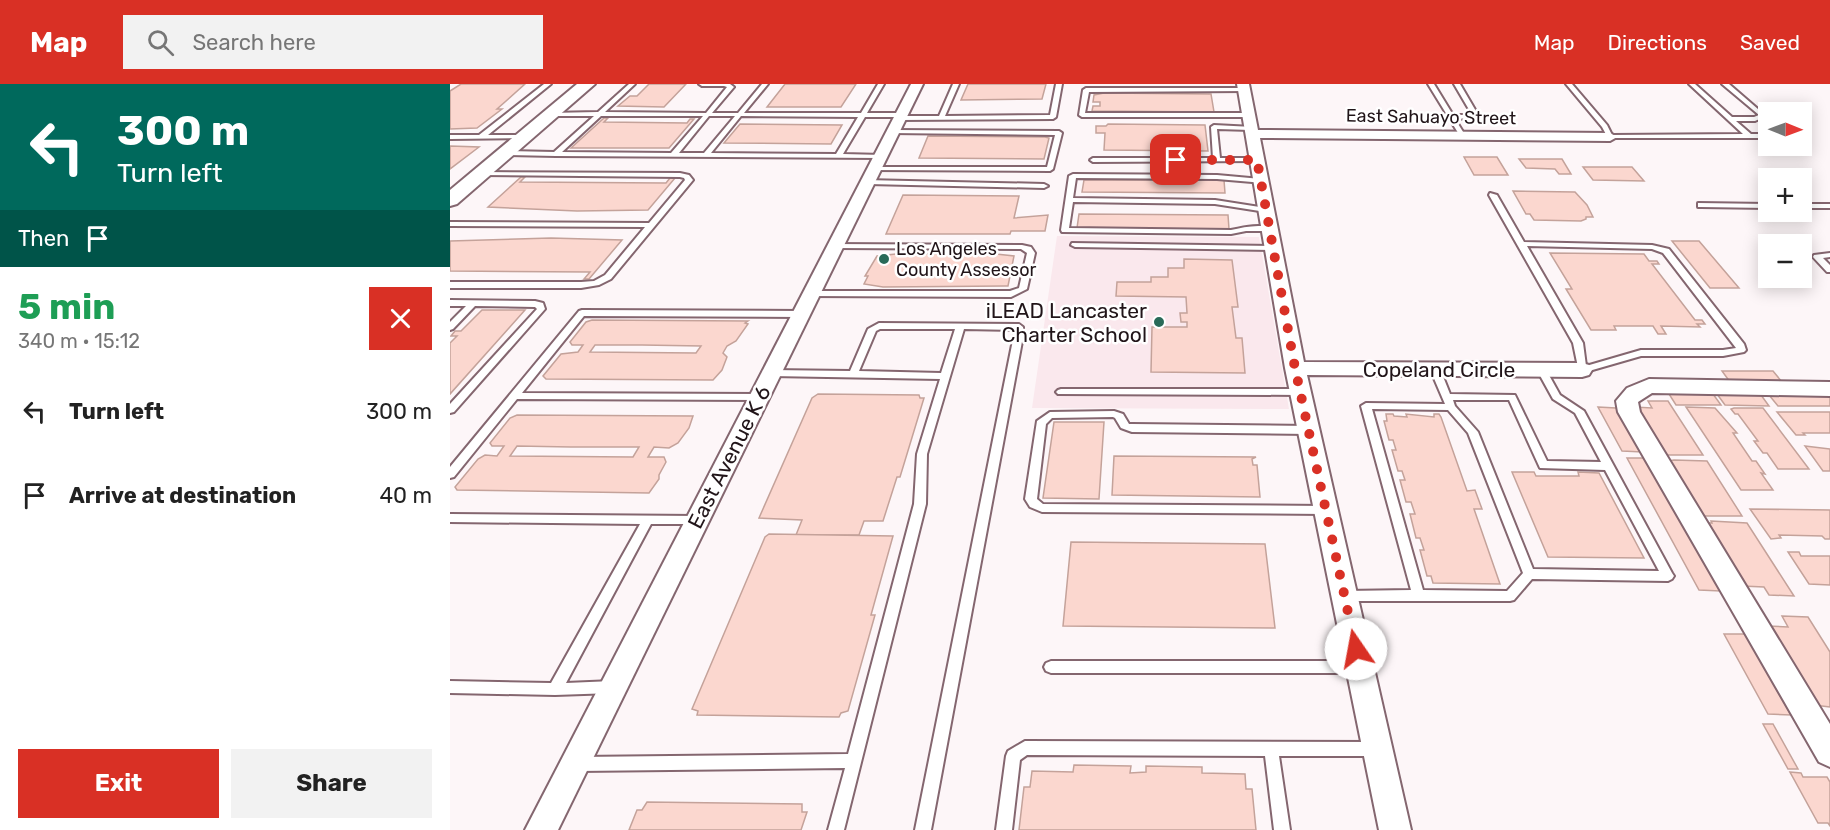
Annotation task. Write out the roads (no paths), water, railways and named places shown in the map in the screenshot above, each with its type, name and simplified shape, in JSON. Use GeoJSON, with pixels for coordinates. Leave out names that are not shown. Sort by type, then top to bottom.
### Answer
{"type":"FeatureCollection","features":[{"type":"Feature","properties":{"kind":"street"},"geometry":{"type":"LineString","coordinates":[[450,200],[587,84]]}},
{"type":"Feature","properties":{"kind":"street","name":"East Avenue K 6"},"geometry":{"type":"LineString","coordinates":[[541,830],[917,84]]}},
{"type":"Feature","properties":{"kind":"street"},"geometry":{"type":"LineString","coordinates":[[1244,87],[1295,368],[1395,830]]}},
{"type":"Feature","properties":{"kind":"street","name":"East Sahuayo Street"},"geometry":{"type":"LineString","coordinates":[[1250,125],[1462,135],[1610,137]]}},
{"type":"Feature","properties":{"kind":"street","name":"Copeland Circle"},"geometry":{"type":"LineString","coordinates":[[1295,368],[1582,370]]}},
{"type":"Feature","properties":{"kind":"street"},"geometry":{"type":"LineString","coordinates":[[1830,388],[1649,386],[1634,393],[1627,401],[1629,412],[1830,752]]}},
{"type":"Feature","properties":{"kind":"lane"},"geometry":{"type":"LineString","coordinates":[[481,137],[548,84]]}},
{"type":"Feature","properties":{"kind":"lane"},"geometry":{"type":"LineString","coordinates":[[556,154],[632,84]]}},
{"type":"Feature","properties":{"kind":"lane"},"geometry":{"type":"LineString","coordinates":[[673,155],[731,87],[725,84],[702,84]]}},
{"type":"Feature","properties":{"kind":"lane"},"geometry":{"type":"LineString","coordinates":[[706,155],[765,84]]}},
{"type":"Feature","properties":{"kind":"lane"},"geometry":{"type":"LineString","coordinates":[[838,156],[880,84]]}},
{"type":"Feature","properties":{"kind":"lane"},"geometry":{"type":"LineString","coordinates":[[940,118],[956,84]]}},
{"type":"Feature","properties":{"kind":"lane"},"geometry":{"type":"LineString","coordinates":[[898,122],[940,118],[1053,117],[1059,84]]}},
{"type":"Feature","properties":{"kind":"lane"},"geometry":{"type":"LineString","coordinates":[[1431,84],[1462,135]]}},
{"type":"Feature","properties":{"kind":"lane"},"geometry":{"type":"LineString","coordinates":[[1450,117],[1469,117],[1474,113],[1457,84]]}},
{"type":"Feature","properties":{"kind":"lane"},"geometry":{"type":"LineString","coordinates":[[1569,84],[1605,126],[1610,137],[1758,136]]}},
{"type":"Feature","properties":{"kind":"lane"},"geometry":{"type":"LineString","coordinates":[[1692,84],[1749,136]]}},
{"type":"Feature","properties":{"kind":"lane"},"geometry":{"type":"LineString","coordinates":[[1725,84],[1763,116],[1755,119],[1731,119]]}},
{"type":"Feature","properties":{"kind":"lane"},"geometry":{"type":"LineString","coordinates":[[1244,87],[1086,90],[1082,115],[1250,125]]}},
{"type":"Feature","properties":{"kind":"lane"},"geometry":{"type":"LineString","coordinates":[[551,114],[862,115],[898,122],[1059,133],[1050,169],[874,169]]}},
{"type":"Feature","properties":{"kind":"lane"},"geometry":{"type":"LineString","coordinates":[[1217,160],[1214,127],[1250,125]]}},
{"type":"Feature","properties":{"kind":"lane"},"geometry":{"type":"LineString","coordinates":[[450,137],[524,137]]}},
{"type":"Feature","properties":{"kind":"lane"},"geometry":{"type":"LineString","coordinates":[[505,153],[838,156],[874,169],[1044,186]]}},
{"type":"Feature","properties":{"kind":"lane"},"geometry":{"type":"LineString","coordinates":[[1093,160],[1217,160],[1259,171]]}},
{"type":"Feature","properties":{"kind":"lane"},"geometry":{"type":"LineString","coordinates":[[1259,171],[1217,177],[1074,176],[1065,230],[1231,232],[1246,229],[1269,229]]}},
{"type":"Feature","properties":{"kind":"lane"},"geometry":{"type":"LineString","coordinates":[[450,285],[596,283],[608,277],[689,180],[687,176],[482,173]]}},
{"type":"Feature","properties":{"kind":"lane"},"geometry":{"type":"LineString","coordinates":[[1493,195],[1521,244],[1578,343],[1582,370],[1641,352],[1723,353],[1741,350],[1741,346],[1666,251],[1652,247],[1521,244]]}},
{"type":"Feature","properties":{"kind":"lane"},"geometry":{"type":"LineString","coordinates":[[1070,200],[1215,202],[1269,229]]}},
{"type":"Feature","properties":{"kind":"lane"},"geometry":{"type":"LineString","coordinates":[[1701,205],[1758,206]]}},
{"type":"Feature","properties":{"kind":"lane"},"geometry":{"type":"LineString","coordinates":[[1812,206],[1830,206]]}},
{"type":"Feature","properties":{"kind":"lane"},"geometry":{"type":"LineString","coordinates":[[450,224],[651,225]]}},
{"type":"Feature","properties":{"kind":"lane"},"geometry":{"type":"LineString","coordinates":[[1075,245],[1269,229]]}},
{"type":"Feature","properties":{"kind":"lane"},"geometry":{"type":"LineString","coordinates":[[450,474],[582,313],[1011,294],[1023,289],[1030,253],[1028,249],[1022,247],[835,246]]}},
{"type":"Feature","properties":{"kind":"lane"},"geometry":{"type":"LineString","coordinates":[[1830,255],[1817,257],[1830,270]]}},
{"type":"Feature","properties":{"kind":"lane"},"geometry":{"type":"LineString","coordinates":[[450,303],[540,305],[540,309],[450,411]]}},
{"type":"Feature","properties":{"kind":"lane"},"geometry":{"type":"LineString","coordinates":[[450,327],[473,303]]}},
{"type":"Feature","properties":{"kind":"lane"},"geometry":{"type":"LineString","coordinates":[[853,374],[872,329],[879,326],[1019,327],[923,830]]}},
{"type":"Feature","properties":{"kind":"lane"},"geometry":{"type":"LineString","coordinates":[[836,830],[920,504],[922,454],[960,326]]}},
{"type":"Feature","properties":{"kind":"lane"},"geometry":{"type":"LineString","coordinates":[[1436,369],[1448,402],[1473,432],[1529,574]]}},
{"type":"Feature","properties":{"kind":"lane"},"geometry":{"type":"LineString","coordinates":[[1529,574],[1668,576],[1579,411],[1556,397],[1542,370]]}},
{"type":"Feature","properties":{"kind":"lane"},"geometry":{"type":"LineString","coordinates":[[771,373],[945,376]]}},
{"type":"Feature","properties":{"kind":"lane"},"geometry":{"type":"LineString","coordinates":[[1061,392],[1300,392]]}},
{"type":"Feature","properties":{"kind":"lane"},"geometry":{"type":"LineString","coordinates":[[514,396],[759,397]]}},
{"type":"Feature","properties":{"kind":"lane"},"geometry":{"type":"LineString","coordinates":[[1418,595],[1366,406],[1512,397],[1544,465],[1609,466]]}},
{"type":"Feature","properties":{"kind":"lane"},"geometry":{"type":"LineString","coordinates":[[1309,430],[1132,428],[1125,426],[1119,416],[1114,414],[1050,415],[1041,423],[1031,499],[1034,504],[1042,508],[1326,510]]}},
{"type":"Feature","properties":{"kind":"lane"},"geometry":{"type":"LineString","coordinates":[[450,518],[697,520]]}},
{"type":"Feature","properties":{"kind":"lane"},"geometry":{"type":"LineString","coordinates":[[555,689],[648,519]]}},
{"type":"Feature","properties":{"kind":"lane"},"geometry":{"type":"LineString","coordinates":[[1345,596],[1510,596],[1529,574]]}},
{"type":"Feature","properties":{"kind":"lane"},"geometry":{"type":"LineString","coordinates":[[1051,667],[1359,667]]}},
{"type":"Feature","properties":{"kind":"lane"},"geometry":{"type":"LineString","coordinates":[[450,687],[555,689],[613,687]]}},
{"type":"Feature","properties":{"kind":"lane"},"geometry":{"type":"LineString","coordinates":[[1004,830],[1013,756],[1025,747],[1377,749]]}},
{"type":"Feature","properties":{"kind":"lane"},"geometry":{"type":"LineString","coordinates":[[1271,749],[1281,830]]}},
{"type":"Feature","properties":{"kind":"lane"},"geometry":{"type":"LineString","coordinates":[[574,764],[854,761]]}},
{"type":"Feature","properties":{"kind":"place","name":"Los Angeles County Assessor"},"geometry":{"type":"Point","coordinates":[884,259]}},
{"type":"Feature","properties":{"kind":"place","name":"iLEAD Lancaster Charter School"},"geometry":{"type":"Point","coordinates":[1159,322]}}]}
